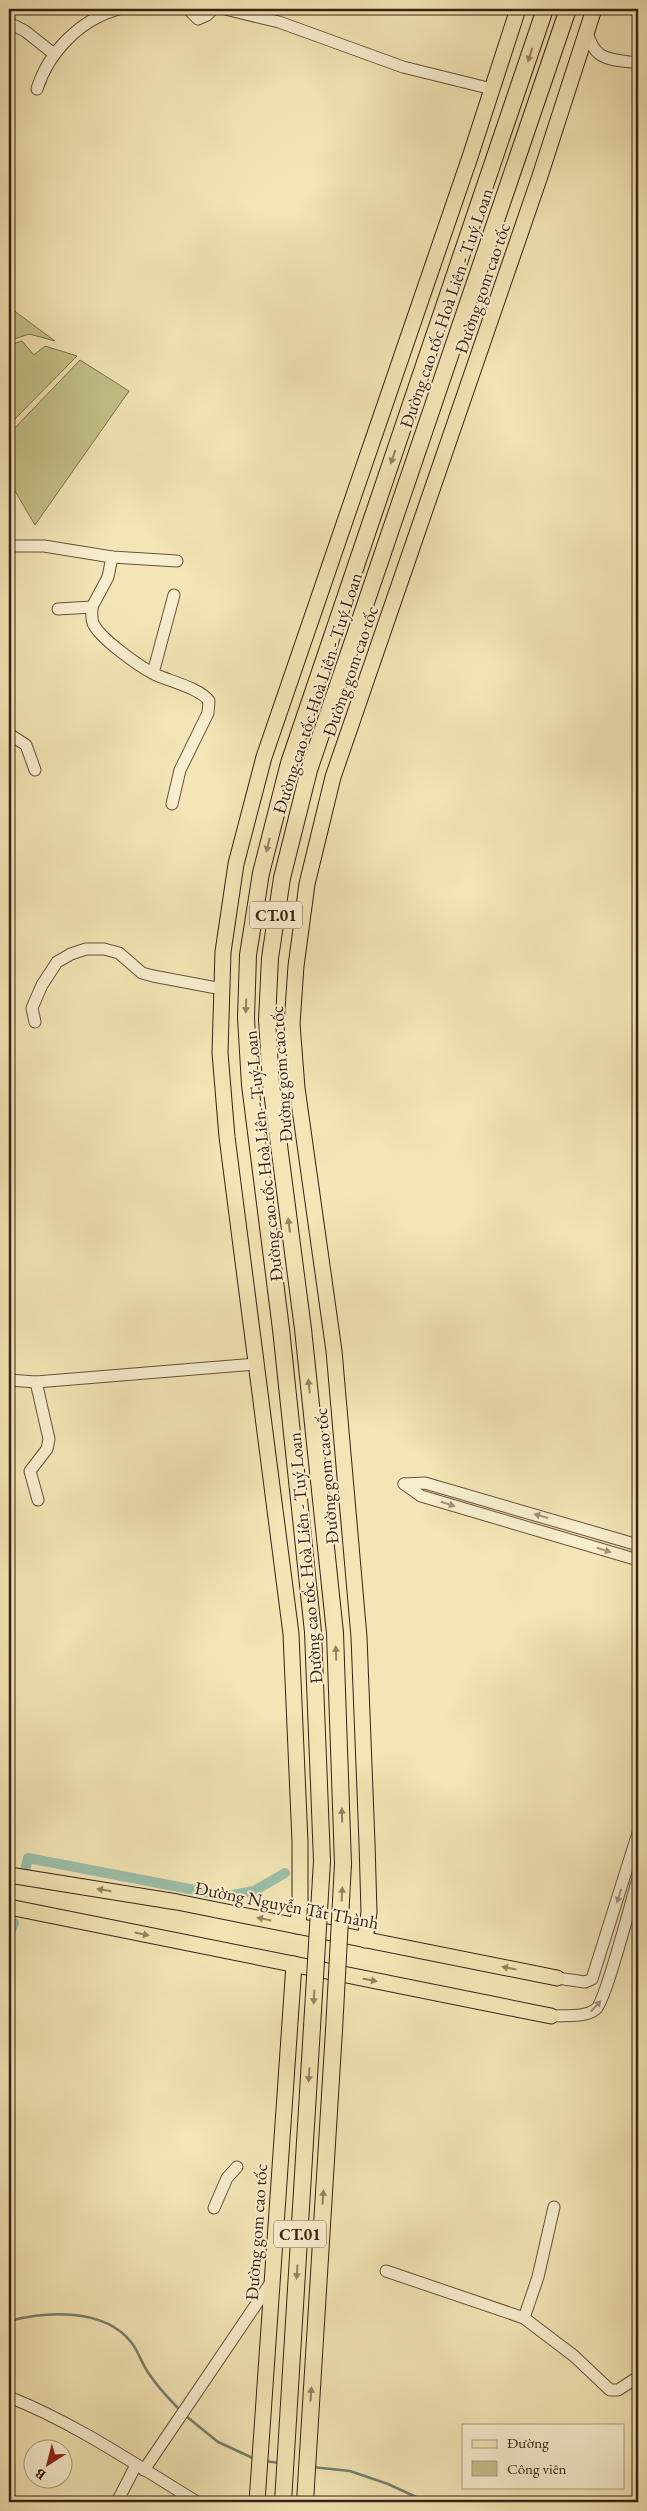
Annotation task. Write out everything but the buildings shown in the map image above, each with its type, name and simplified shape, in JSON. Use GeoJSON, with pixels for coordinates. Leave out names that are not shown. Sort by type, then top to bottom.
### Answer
{"type":"FeatureCollection","features":[{"type":"Feature","properties":{"kind":"highway","name":"Đường cao tốc Hoà Liên - Tuý Loan"},"geometry":{"type":"LineString","coordinates":[[283,2502],[322,1861],[314,1632],[281,1329],[250,1085],[246,1018],[248,955],[261,873],[289,763],[545,9]]}},
{"type":"Feature","properties":{"kind":"highway","name":"Đường cao tốc Hoà Liên - Tuý Loan"},"geometry":{"type":"LineString","coordinates":[[305,2502],[343,1864],[335,1634],[303,1329],[271,1084],[268,1020],[270,958],[282,878],[310,770],[568,9]]}},
{"type":"Feature","properties":{"kind":"main road"},"geometry":{"type":"LineString","coordinates":[[298,1926],[300,1842],[291,1634],[225,1109],[220,1053],[223,952],[236,864],[264,757],[518,9]]}},
{"type":"Feature","properties":{"kind":"main road","name":"Đường gom cao tốc"},"geometry":{"type":"LineString","coordinates":[[366,1940],[368,1912],[367,1843],[359,1638],[334,1351],[297,1088],[292,1024],[296,966],[306,884],[333,778],[536,188],[594,9]]}},
{"type":"Feature","properties":{"kind":"main road","name":"Đường Nguyễn Tất Thành"},"geometry":{"type":"LineString","coordinates":[[9,1875],[177,1902],[557,1978]]}},
{"type":"Feature","properties":{"kind":"main road"},"geometry":{"type":"LineString","coordinates":[[9,1907],[551,2016]]}},
{"type":"Feature","properties":{"kind":"main road","name":"Đường gom cao tốc"},"geometry":{"type":"LineString","coordinates":[[258,2502],[294,1964]]}},
{"type":"Feature","properties":{"kind":"street"},"geometry":{"type":"LineString","coordinates":[[38,89],[43,71],[54,54],[92,19],[119,9]]}},
{"type":"Feature","properties":{"kind":"street"},"geometry":{"type":"LineString","coordinates":[[188,9],[198,19],[207,15],[213,9]]}},
{"type":"Feature","properties":{"kind":"street"},"geometry":{"type":"LineString","coordinates":[[225,9],[279,22],[403,68],[492,89]]}},
{"type":"Feature","properties":{"kind":"street"},"geometry":{"type":"LineString","coordinates":[[9,23],[25,31],[54,54]]}},
{"type":"Feature","properties":{"kind":"street"},"geometry":{"type":"LineString","coordinates":[[587,31],[590,45],[596,52],[606,57],[638,63]]}},
{"type":"Feature","properties":{"kind":"street"},"geometry":{"type":"LineString","coordinates":[[10,548],[44,546],[112,557],[177,561]]}},
{"type":"Feature","properties":{"kind":"street"},"geometry":{"type":"LineString","coordinates":[[112,557],[104,588],[92,607],[91,616],[97,629],[117,647],[153,673],[202,694],[210,706],[183,763],[172,804]]}},
{"type":"Feature","properties":{"kind":"street"},"geometry":{"type":"LineString","coordinates":[[153,673],[174,595]]}},
{"type":"Feature","properties":{"kind":"street"},"geometry":{"type":"LineString","coordinates":[[58,608],[92,607]]}},
{"type":"Feature","properties":{"kind":"street"},"geometry":{"type":"LineString","coordinates":[[9,734],[26,745],[35,770]]}},
{"type":"Feature","properties":{"kind":"street"},"geometry":{"type":"LineString","coordinates":[[35,1022],[32,1008],[57,962],[86,949],[104,949],[119,953],[142,973],[222,990]]}},
{"type":"Feature","properties":{"kind":"street"},"geometry":{"type":"LineString","coordinates":[[9,1380],[36,1382],[256,1364]]}},
{"type":"Feature","properties":{"kind":"street"},"geometry":{"type":"LineString","coordinates":[[36,1382],[49,1440],[45,1453],[30,1471],[38,1500]]}},
{"type":"Feature","properties":{"kind":"street"},"geometry":{"type":"LineString","coordinates":[[638,1545],[426,1482],[404,1484],[421,1496],[638,1560]]}},
{"type":"Feature","properties":{"kind":"street"},"geometry":{"type":"LineString","coordinates":[[557,1978],[585,1982],[592,1979],[638,1833]]}},
{"type":"Feature","properties":{"kind":"street"},"geometry":{"type":"LineString","coordinates":[[551,2016],[588,2013],[598,2007],[606,1988],[638,1878]]}},
{"type":"Feature","properties":{"kind":"street"},"geometry":{"type":"LineString","coordinates":[[214,2208],[227,2178],[237,2167]]}},
{"type":"Feature","properties":{"kind":"street"},"geometry":{"type":"LineString","coordinates":[[524,2318],[538,2277],[554,2207]]}},
{"type":"Feature","properties":{"kind":"street"},"geometry":{"type":"LineString","coordinates":[[386,2271],[524,2318],[574,2356],[610,2390],[618,2390],[638,2377]]}},
{"type":"Feature","properties":{"kind":"street"},"geometry":{"type":"LineString","coordinates":[[117,2502],[140,2468],[192,2402],[272,2280]]}},
{"type":"Feature","properties":{"kind":"street"},"geometry":{"type":"LineString","coordinates":[[9,2397],[37,2408],[198,2502]]}},
{"type":"Feature","properties":{"kind":"green space"},"geometry":{"type":"Polygon","coordinates":[[[9,307],[55,341],[29,334],[9,341],[9,307]]]}},
{"type":"Feature","properties":{"kind":"green space"},"geometry":{"type":"Polygon","coordinates":[[[22,341],[34,355],[45,346],[77,356],[9,425],[9,345],[22,341]]]}},
{"type":"Feature","properties":{"kind":"green space"},"geometry":{"type":"Polygon","coordinates":[[[80,360],[129,391],[35,525],[9,481],[9,434],[80,360]]]}},
{"type":"Feature","properties":{"kind":"waterway"},"geometry":{"type":"LineString","coordinates":[[26,1867],[28,1858],[226,1896],[254,1891],[285,1873]]}},
{"type":"Feature","properties":{"kind":"waterway"},"geometry":{"type":"LineString","coordinates":[[9,1935],[14,1923]]}},
{"type":"Feature","properties":{"kind":"waterway"},"geometry":{"type":"LineString","coordinates":[[9,2321],[57,2314],[91,2318],[106,2323],[120,2331],[131,2342],[153,2380],[180,2410]]}},
{"type":"Feature","properties":{"kind":"waterway"},"geometry":{"type":"LineString","coordinates":[[186,2416],[218,2442],[255,2459]]}},
{"type":"Feature","properties":{"kind":"waterway"},"geometry":{"type":"LineString","coordinates":[[265,2461],[279,2463]]}},
{"type":"Feature","properties":{"kind":"waterway"},"geometry":{"type":"LineString","coordinates":[[312,2467],[350,2471],[388,2484],[427,2502]]}}]}
